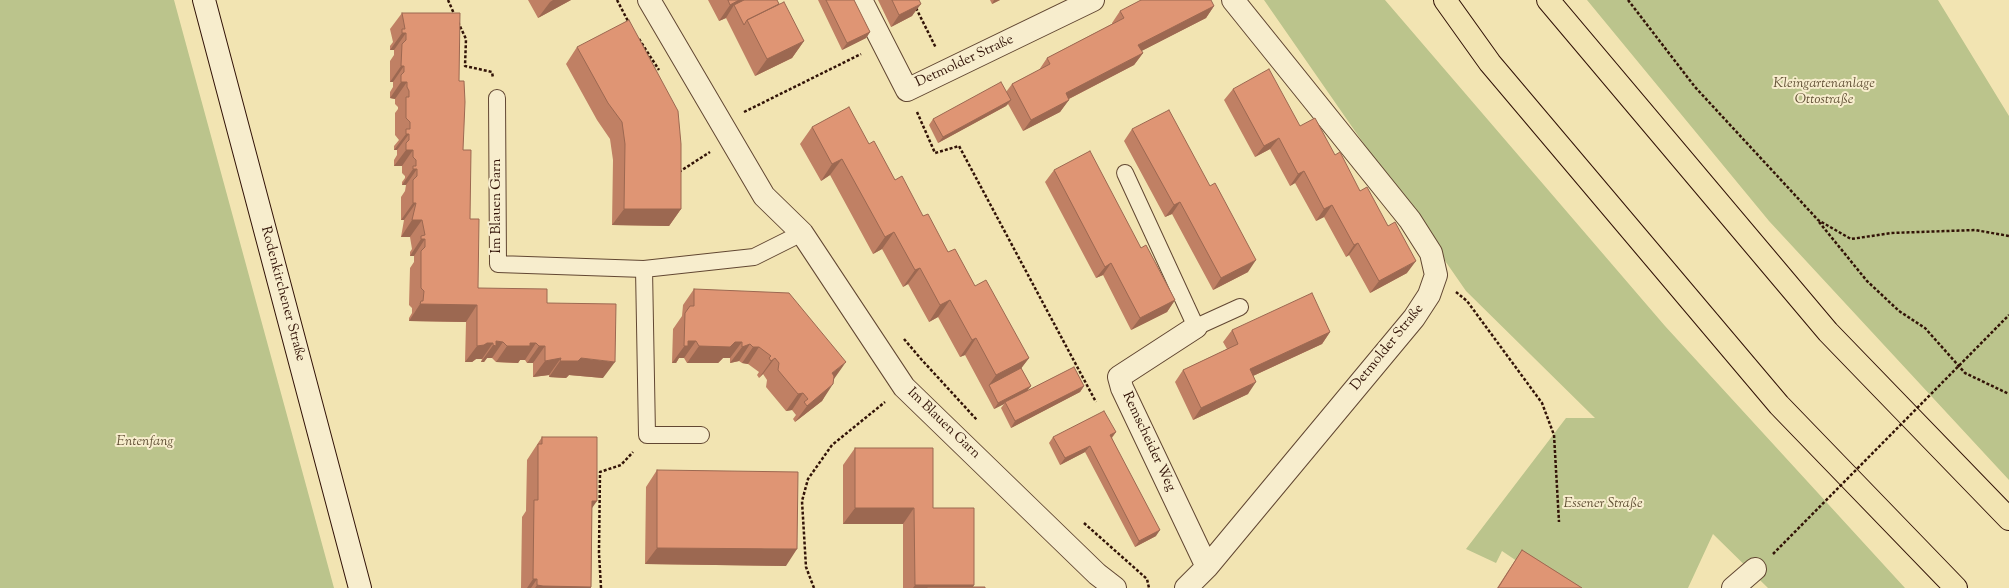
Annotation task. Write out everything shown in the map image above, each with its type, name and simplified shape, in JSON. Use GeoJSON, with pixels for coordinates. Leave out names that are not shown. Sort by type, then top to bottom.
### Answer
{"type":"FeatureCollection","features":[{"type":"Feature","properties":{"kind":"highway"},"geometry":{"type":"LineString","coordinates":[[1445,0],[1490,63],[1779,405],[1956,588]]}},
{"type":"Feature","properties":{"kind":"highway"},"geometry":{"type":"LineString","coordinates":[[1548,0],[1828,332],[2009,518]]}},
{"type":"Feature","properties":{"kind":"street","name":"Rodenkirchener Straße"},"geometry":{"type":"LineString","coordinates":[[204,0],[360,588]]}},
{"type":"Feature","properties":{"kind":"street","name":"Im Blauen Garn"},"geometry":{"type":"LineString","coordinates":[[649,0],[764,196],[802,233],[904,387],[1097,574],[1115,588]]}},
{"type":"Feature","properties":{"kind":"street","name":"Detmolder Straße"},"geometry":{"type":"LineString","coordinates":[[861,0],[907,90],[1092,0]]}},
{"type":"Feature","properties":{"kind":"street","name":"Detmolder Straße"},"geometry":{"type":"LineString","coordinates":[[1186,588],[1207,567],[1414,318],[1430,295],[1436,275],[1432,253],[1410,220],[1233,0]]}},
{"type":"Feature","properties":{"kind":"street","name":"Remscheider Weg"},"geometry":{"type":"LineString","coordinates":[[1196,327],[1119,377],[1122,388],[1207,567]]}},
{"type":"Feature","properties":{"kind":"street"},"geometry":{"type":"LineString","coordinates":[[1733,588],[1755,569]]}},
{"type":"Feature","properties":{"kind":"lane","name":"Im Blauen Garn"},"geometry":{"type":"LineString","coordinates":[[498,98],[498,264],[644,269],[754,257],[802,233]]}},
{"type":"Feature","properties":{"kind":"lane"},"geometry":{"type":"LineString","coordinates":[[1124,173],[1196,327]]}},
{"type":"Feature","properties":{"kind":"lane"},"geometry":{"type":"LineString","coordinates":[[644,269],[647,435],[700,435]]}},
{"type":"Feature","properties":{"kind":"lane","name":"Remscheider Weg"},"geometry":{"type":"LineString","coordinates":[[1196,327],[1240,307]]}},
{"type":"Feature","properties":{"kind":"path"},"geometry":{"type":"LineString","coordinates":[[448,0],[466,39],[465,66],[492,72],[498,98]]}},
{"type":"Feature","properties":{"kind":"path"},"geometry":{"type":"LineString","coordinates":[[1628,0],[1695,87],[1818,220],[1867,281],[1899,311],[1925,328],[1965,373],[2009,394]]}},
{"type":"Feature","properties":{"kind":"path"},"geometry":{"type":"LineString","coordinates":[[915,7],[948,71]]}},
{"type":"Feature","properties":{"kind":"path"},"geometry":{"type":"LineString","coordinates":[[738,115],[882,43]]}},
{"type":"Feature","properties":{"kind":"path"},"geometry":{"type":"LineString","coordinates":[[907,90],[935,152],[959,146],[1096,402]]}},
{"type":"Feature","properties":{"kind":"path"},"geometry":{"type":"LineString","coordinates":[[680,178],[679,171],[710,152]]}},
{"type":"Feature","properties":{"kind":"path"},"geometry":{"type":"LineString","coordinates":[[1818,220],[1851,239],[1890,233],[1975,230],[2009,236]]}},
{"type":"Feature","properties":{"kind":"path"},"geometry":{"type":"LineString","coordinates":[[1436,275],[1466,301],[1542,403],[1554,435],[1559,522]]}},
{"type":"Feature","properties":{"kind":"path"},"geometry":{"type":"LineString","coordinates":[[1773,554],[2009,315]]}},
{"type":"Feature","properties":{"kind":"path"},"geometry":{"type":"LineString","coordinates":[[901,334],[921,359],[978,421]]}},
{"type":"Feature","properties":{"kind":"path"},"geometry":{"type":"LineString","coordinates":[[814,588],[806,567],[805,559],[802,501],[808,479],[832,445],[904,387]]}},
{"type":"Feature","properties":{"kind":"path"},"geometry":{"type":"LineString","coordinates":[[601,588],[599,553],[600,472],[621,465],[647,435]]}},
{"type":"Feature","properties":{"kind":"path"},"geometry":{"type":"LineString","coordinates":[[1083,523],[1147,579],[1148,588]]}},
{"type":"Feature","properties":{"kind":"green space","name":"Entenfang"},"geometry":{"type":"Polygon","coordinates":[[[0,0],[174,0],[334,588],[0,588],[0,0]]]}},
{"type":"Feature","properties":{"kind":"green space","name":"Essener Straße"},"geometry":{"type":"Polygon","coordinates":[[[1264,0],[1385,0],[1665,326],[1905,588],[1768,588],[1713,534],[1688,588],[1557,588],[1502,551],[1496,563],[1466,549],[1566,418],[1595,418],[1466,291],[1264,0]]]}},
{"type":"Feature","properties":{"kind":"green space","name":"Kleingartenanlage Ottostraße"},"geometry":{"type":"Polygon","coordinates":[[[1587,0],[1938,0],[2009,116],[2009,480],[1769,221],[1587,0]]]}},
{"type":"Feature","properties":{"kind":"building"},"geometry":{"type":"Polygon","coordinates":[[[728,0],[739,0],[730,5],[728,0]]]}},
{"type":"Feature","properties":{"kind":"building"},"geometry":{"type":"Polygon","coordinates":[[[744,0],[777,0],[779,4],[747,20],[744,25],[734,5],[744,0]]]}},
{"type":"Feature","properties":{"kind":"building"},"geometry":{"type":"Polygon","coordinates":[[[826,0],[854,0],[870,32],[847,43],[826,0]]]}},
{"type":"Feature","properties":{"kind":"building"},"geometry":{"type":"Polygon","coordinates":[[[892,0],[919,0],[921,4],[899,15],[892,0]]]}},
{"type":"Feature","properties":{"kind":"building"},"geometry":{"type":"Polygon","coordinates":[[[1141,0],[1211,0],[1214,6],[1138,45],[1143,53],[1066,93],[1069,100],[1031,120],[1012,84],[1050,64],[1047,58],[1124,18],[1120,11],[1141,0]]]}},
{"type":"Feature","properties":{"kind":"building"},"geometry":{"type":"Polygon","coordinates":[[[784,2],[804,41],[767,59],[747,20],[784,2]]]}},
{"type":"Feature","properties":{"kind":"building"},"geometry":{"type":"Polygon","coordinates":[[[402,13],[460,13],[459,81],[464,81],[465,102],[463,150],[471,150],[470,219],[479,219],[478,288],[547,289],[547,303],[616,304],[615,362],[581,358],[578,361],[560,361],[561,358],[545,361],[545,346],[539,346],[536,343],[530,343],[530,346],[507,346],[503,342],[496,341],[496,346],[493,345],[493,343],[487,343],[477,346],[477,305],[420,304],[421,301],[423,301],[424,291],[421,288],[421,251],[425,247],[425,239],[421,239],[421,236],[425,235],[422,220],[412,220],[416,203],[413,203],[413,180],[417,176],[417,169],[413,169],[413,166],[416,166],[416,160],[413,157],[413,150],[406,150],[406,143],[409,140],[409,134],[406,134],[406,129],[410,129],[410,122],[406,118],[406,97],[409,97],[407,82],[401,82],[401,75],[404,72],[404,66],[401,66],[402,44],[406,40],[406,33],[402,33],[402,29],[405,29],[402,13]]]}},
{"type":"Feature","properties":{"kind":"building"},"geometry":{"type":"Polygon","coordinates":[[[629,20],[678,111],[681,144],[681,209],[624,209],[625,144],[622,122],[608,103],[577,47],[629,20]]]}},
{"type":"Feature","properties":{"kind":"building"},"geometry":{"type":"Polygon","coordinates":[[[1269,69],[1300,126],[1315,118],[1335,155],[1340,152],[1360,191],[1367,187],[1388,226],[1395,222],[1416,261],[1379,281],[1358,243],[1354,245],[1332,205],[1324,209],[1304,171],[1298,174],[1279,138],[1264,146],[1233,89],[1269,69]]]}},
{"type":"Feature","properties":{"kind":"building"},"geometry":{"type":"Polygon","coordinates":[[[1001,82],[1011,100],[943,137],[933,119],[1001,82]]]}},
{"type":"Feature","properties":{"kind":"building"},"geometry":{"type":"Polygon","coordinates":[[[849,107],[869,144],[874,141],[895,180],[902,176],[923,216],[928,214],[948,252],[955,249],[975,286],[986,280],[1029,358],[996,375],[976,338],[972,340],[950,300],[940,305],[920,268],[915,270],[894,232],[885,237],[842,159],[832,164],[812,127],[849,107]]]}},
{"type":"Feature","properties":{"kind":"building"},"geometry":{"type":"Polygon","coordinates":[[[1169,110],[1210,186],[1215,183],[1256,260],[1221,278],[1180,202],[1174,205],[1132,129],[1169,110]]]}},
{"type":"Feature","properties":{"kind":"building"},"geometry":{"type":"Polygon","coordinates":[[[1090,151],[1141,248],[1146,245],[1175,300],[1140,318],[1111,263],[1105,267],[1054,170],[1090,151]]]}},
{"type":"Feature","properties":{"kind":"building"},"geometry":{"type":"Polygon","coordinates":[[[694,289],[789,293],[846,362],[832,373],[834,376],[833,384],[807,406],[804,402],[808,399],[803,393],[798,394],[778,370],[779,363],[775,358],[771,361],[769,358],[771,356],[759,347],[753,347],[750,344],[742,347],[742,342],[735,342],[730,347],[699,346],[696,341],[688,341],[688,346],[684,346],[685,313],[690,306],[694,306],[694,289]]]}},
{"type":"Feature","properties":{"kind":"building"},"geometry":{"type":"Polygon","coordinates":[[[1312,293],[1330,332],[1250,369],[1256,382],[1201,408],[1183,370],[1238,344],[1232,330],[1312,293]]]}},
{"type":"Feature","properties":{"kind":"building"},"geometry":{"type":"Polygon","coordinates":[[[1074,367],[1084,386],[1015,421],[1005,402],[1074,367]]]}},
{"type":"Feature","properties":{"kind":"building"},"geometry":{"type":"Polygon","coordinates":[[[1021,368],[1031,386],[998,403],[989,385],[1021,368]]]}},
{"type":"Feature","properties":{"kind":"building"},"geometry":{"type":"Polygon","coordinates":[[[1104,411],[1116,432],[1110,435],[1160,530],[1139,541],[1090,446],[1065,458],[1053,437],[1104,411]]]}},
{"type":"Feature","properties":{"kind":"building"},"geometry":{"type":"Polygon","coordinates":[[[542,437],[597,437],[597,501],[592,501],[591,587],[543,586],[537,585],[537,579],[533,579],[534,500],[538,500],[538,444],[542,444],[542,437]]]}},
{"type":"Feature","properties":{"kind":"building"},"geometry":{"type":"Polygon","coordinates":[[[855,448],[933,448],[933,508],[974,508],[974,585],[915,585],[914,508],[855,508],[855,448]]]}},
{"type":"Feature","properties":{"kind":"building"},"geometry":{"type":"Polygon","coordinates":[[[657,470],[798,472],[797,549],[657,548],[657,470]]]}},
{"type":"Feature","properties":{"kind":"building"},"geometry":{"type":"Polygon","coordinates":[[[1522,550],[1582,588],[1498,588],[1522,550]]]}},
{"type":"Feature","properties":{"kind":"building"},"geometry":{"type":"Polygon","coordinates":[[[985,587],[985,588],[927,588],[985,587]]]}}]}
